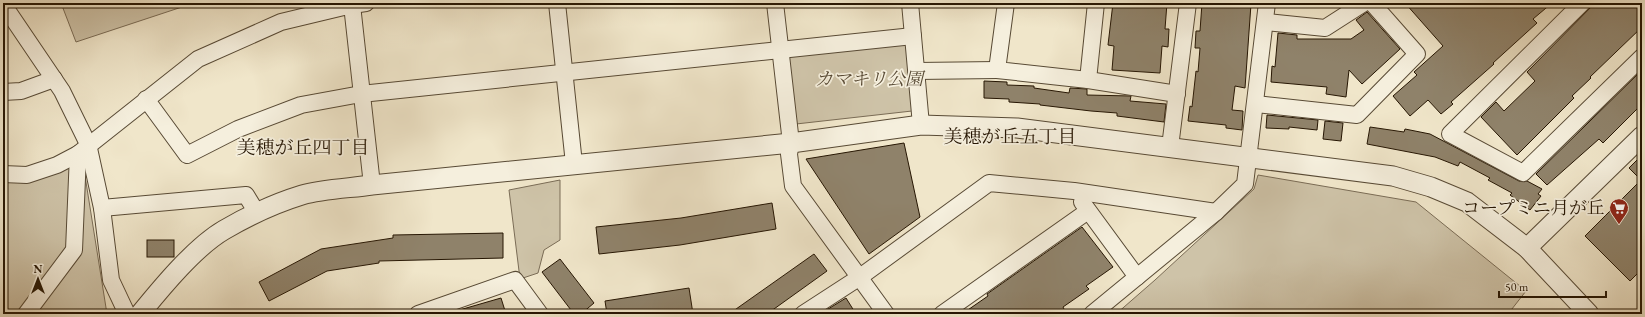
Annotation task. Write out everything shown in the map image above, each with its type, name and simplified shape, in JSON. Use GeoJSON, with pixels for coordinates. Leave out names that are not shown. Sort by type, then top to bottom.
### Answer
{"type":"FeatureCollection","features":[{"type":"Feature","properties":{"kind":"street"},"geometry":{"type":"LineString","coordinates":[[557,3],[574,164]]}},
{"type":"Feature","properties":{"kind":"street"},"geometry":{"type":"LineString","coordinates":[[775,3],[791,143],[789,154],[793,186],[886,314]]}},
{"type":"Feature","properties":{"kind":"street"},"geometry":{"type":"LineString","coordinates":[[910,3],[918,71],[921,125]]}},
{"type":"Feature","properties":{"kind":"street"},"geometry":{"type":"LineString","coordinates":[[997,70],[1006,3]]}},
{"type":"Feature","properties":{"kind":"street"},"geometry":{"type":"LineString","coordinates":[[1088,80],[1096,3]]}},
{"type":"Feature","properties":{"kind":"street"},"geometry":{"type":"LineString","coordinates":[[1170,147],[1188,3]]}},
{"type":"Feature","properties":{"kind":"street"},"geometry":{"type":"LineString","coordinates":[[1092,314],[1216,212],[1245,184],[1268,3]]}},
{"type":"Feature","properties":{"kind":"street"},"geometry":{"type":"LineString","coordinates":[[1266,22],[1325,28],[1364,3]]}},
{"type":"Feature","properties":{"kind":"street"},"geometry":{"type":"LineString","coordinates":[[1256,104],[1357,115],[1417,54],[1372,3]]}},
{"type":"Feature","properties":{"kind":"street"},"geometry":{"type":"LineString","coordinates":[[1582,3],[1450,134],[1523,172],[1642,57]]}},
{"type":"Feature","properties":{"kind":"street"},"geometry":{"type":"LineString","coordinates":[[3,4],[54,80],[83,149],[102,208],[111,280],[127,314]]}},
{"type":"Feature","properties":{"kind":"street"},"geometry":{"type":"LineString","coordinates":[[3,174],[27,175],[57,165],[83,149],[198,59],[281,22],[359,4],[361,94],[372,185]]}},
{"type":"Feature","properties":{"kind":"street"},"geometry":{"type":"LineString","coordinates":[[146,99],[187,155],[238,128],[301,105],[361,94],[564,74],[913,36]]}},
{"type":"Feature","properties":{"kind":"street"},"geometry":{"type":"LineString","coordinates":[[918,71],[997,70],[1088,80],[1176,94]]}},
{"type":"Feature","properties":{"kind":"street"},"geometry":{"type":"LineString","coordinates":[[3,92],[21,91],[54,80]]}},
{"type":"Feature","properties":{"kind":"street"},"geometry":{"type":"LineString","coordinates":[[140,314],[157,293],[191,257],[223,230],[257,213],[304,194],[372,185],[791,143],[921,125],[1017,128],[1249,156],[1393,176],[1431,187],[1467,202],[1527,248],[1589,314]]}},
{"type":"Feature","properties":{"kind":"street"},"geometry":{"type":"LineString","coordinates":[[1527,248],[1642,136]]}},
{"type":"Feature","properties":{"kind":"street"},"geometry":{"type":"LineString","coordinates":[[26,314],[74,250],[83,149]]}},
{"type":"Feature","properties":{"kind":"street"},"geometry":{"type":"LineString","coordinates":[[803,314],[860,277],[989,182],[1074,191],[1216,212]]}},
{"type":"Feature","properties":{"kind":"street"},"geometry":{"type":"LineString","coordinates":[[1074,191],[1137,277]]}},
{"type":"Feature","properties":{"kind":"street"},"geometry":{"type":"LineString","coordinates":[[102,208],[246,195],[257,213]]}},
{"type":"Feature","properties":{"kind":"street"},"geometry":{"type":"LineString","coordinates":[[942,314],[1088,211]]}},
{"type":"Feature","properties":{"kind":"street"},"geometry":{"type":"LineString","coordinates":[[418,314],[515,280],[540,314]]}},
{"type":"Feature","properties":{"kind":"green space"},"geometry":{"type":"Polygon","coordinates":[[[61,3],[194,3],[76,42],[61,3]]]}},
{"type":"Feature","properties":{"kind":"green space","name":"カマキリ公園"},"geometry":{"type":"Polygon","coordinates":[[[906,37],[912,111],[796,124],[787,54],[906,37]]]}},
{"type":"Feature","properties":{"kind":"green space"},"geometry":{"type":"Polygon","coordinates":[[[82,157],[107,314],[3,314],[3,176],[82,157]]]}},
{"type":"Feature","properties":{"kind":"green space"},"geometry":{"type":"Polygon","coordinates":[[[1258,175],[1416,202],[1526,291],[1508,314],[1116,314],[1254,189],[1258,175]]]}},
{"type":"Feature","properties":{"kind":"green space"},"geometry":{"type":"Polygon","coordinates":[[[560,180],[560,240],[544,250],[538,273],[520,279],[509,190],[560,180]]]}},
{"type":"Feature","properties":{"kind":"building"},"geometry":{"type":"Polygon","coordinates":[[[1113,3],[1167,3],[1165,29],[1169,29],[1168,47],[1162,46],[1160,73],[1112,70],[1114,46],[1108,45],[1113,3]]]}},
{"type":"Feature","properties":{"kind":"building"},"geometry":{"type":"Polygon","coordinates":[[[1202,3],[1251,4],[1245,88],[1235,86],[1232,110],[1243,111],[1242,130],[1226,128],[1226,125],[1188,121],[1190,106],[1192,107],[1196,71],[1198,72],[1200,48],[1195,48],[1196,31],[1200,31],[1202,3]]]}},
{"type":"Feature","properties":{"kind":"building"},"geometry":{"type":"Polygon","coordinates":[[[1405,3],[1552,3],[1533,19],[1537,23],[1451,102],[1453,104],[1441,114],[1428,100],[1410,116],[1393,96],[1417,75],[1414,72],[1443,46],[1405,3]]]}},
{"type":"Feature","properties":{"kind":"building"},"geometry":{"type":"Polygon","coordinates":[[[1595,3],[1642,3],[1642,27],[1590,77],[1591,78],[1572,96],[1574,98],[1517,155],[1481,117],[1496,102],[1504,111],[1535,81],[1527,72],[1595,3]]]}},
{"type":"Feature","properties":{"kind":"building"},"geometry":{"type":"Polygon","coordinates":[[[1367,12],[1400,49],[1362,84],[1349,70],[1346,97],[1326,94],[1327,87],[1271,82],[1272,66],[1275,67],[1278,33],[1297,35],[1297,39],[1351,39],[1364,30],[1356,20],[1367,12]]]}},
{"type":"Feature","properties":{"kind":"building"},"geometry":{"type":"Polygon","coordinates":[[[1642,70],[1642,104],[1603,143],[1599,139],[1547,185],[1536,174],[1642,70]]]}},
{"type":"Feature","properties":{"kind":"building"},"geometry":{"type":"Polygon","coordinates":[[[984,81],[1007,82],[1007,85],[1034,86],[1034,88],[1069,93],[1070,88],[1087,89],[1087,95],[1131,96],[1130,101],[1166,104],[1164,122],[1117,116],[1117,113],[1009,102],[1009,99],[984,98],[984,81]]]}},
{"type":"Feature","properties":{"kind":"building"},"geometry":{"type":"Polygon","coordinates":[[[1267,115],[1318,120],[1317,130],[1289,127],[1289,129],[1266,128],[1267,115]]]}},
{"type":"Feature","properties":{"kind":"building"},"geometry":{"type":"Polygon","coordinates":[[[1325,121],[1343,123],[1341,141],[1323,139],[1325,121]]]}},
{"type":"Feature","properties":{"kind":"building"},"geometry":{"type":"Polygon","coordinates":[[[1370,127],[1404,132],[1405,129],[1430,134],[1519,181],[1527,181],[1542,189],[1538,194],[1541,196],[1530,210],[1510,195],[1512,193],[1488,180],[1490,178],[1460,162],[1458,166],[1435,157],[1367,144],[1370,127]]]}},
{"type":"Feature","properties":{"kind":"building"},"geometry":{"type":"Polygon","coordinates":[[[904,143],[920,217],[869,254],[806,159],[904,143]]]}},
{"type":"Feature","properties":{"kind":"building","name":"コープミニ月が丘"},"geometry":{"type":"Polygon","coordinates":[[[1642,155],[1642,269],[1630,281],[1585,236],[1641,180],[1629,168],[1642,155]]]}},
{"type":"Feature","properties":{"kind":"building"},"geometry":{"type":"Polygon","coordinates":[[[772,203],[776,229],[680,245],[599,254],[596,227],[681,218],[772,203]]]}},
{"type":"Feature","properties":{"kind":"building"},"geometry":{"type":"Polygon","coordinates":[[[1082,227],[1113,267],[1086,286],[1089,289],[1063,307],[1064,309],[1058,314],[962,314],[988,296],[987,294],[1082,227]]]}},
{"type":"Feature","properties":{"kind":"building"},"geometry":{"type":"Polygon","coordinates":[[[503,233],[503,258],[379,261],[379,263],[327,271],[269,301],[259,282],[321,249],[393,238],[393,235],[503,233]]]}},
{"type":"Feature","properties":{"kind":"building"},"geometry":{"type":"Polygon","coordinates":[[[147,240],[174,240],[174,257],[147,257],[147,240]]]}},
{"type":"Feature","properties":{"kind":"building"},"geometry":{"type":"Polygon","coordinates":[[[814,254],[827,271],[767,314],[729,314],[814,254]]]}},
{"type":"Feature","properties":{"kind":"building"},"geometry":{"type":"Polygon","coordinates":[[[560,259],[594,303],[581,314],[574,314],[542,272],[560,259]]]}},
{"type":"Feature","properties":{"kind":"building"},"geometry":{"type":"Polygon","coordinates":[[[689,288],[693,314],[607,314],[605,301],[689,288]]]}},
{"type":"Feature","properties":{"kind":"building"},"geometry":{"type":"Polygon","coordinates":[[[501,298],[506,314],[457,314],[456,311],[501,298]]]}},
{"type":"Feature","properties":{"kind":"building"},"geometry":{"type":"Polygon","coordinates":[[[846,298],[856,314],[820,314],[846,298]]]}},
{"type":"Feature","properties":{"kind":"place","name":"コープミニ月が丘"},"geometry":{"type":"Point","coordinates":[1619,225]}},
{"type":"Feature","properties":{"kind":"district","name":"美穂が丘五丁目"},"geometry":{"type":"Point","coordinates":[1010,136]}},
{"type":"Feature","properties":{"kind":"district","name":"美穂が丘四丁目"},"geometry":{"type":"Point","coordinates":[303,147]}}]}
